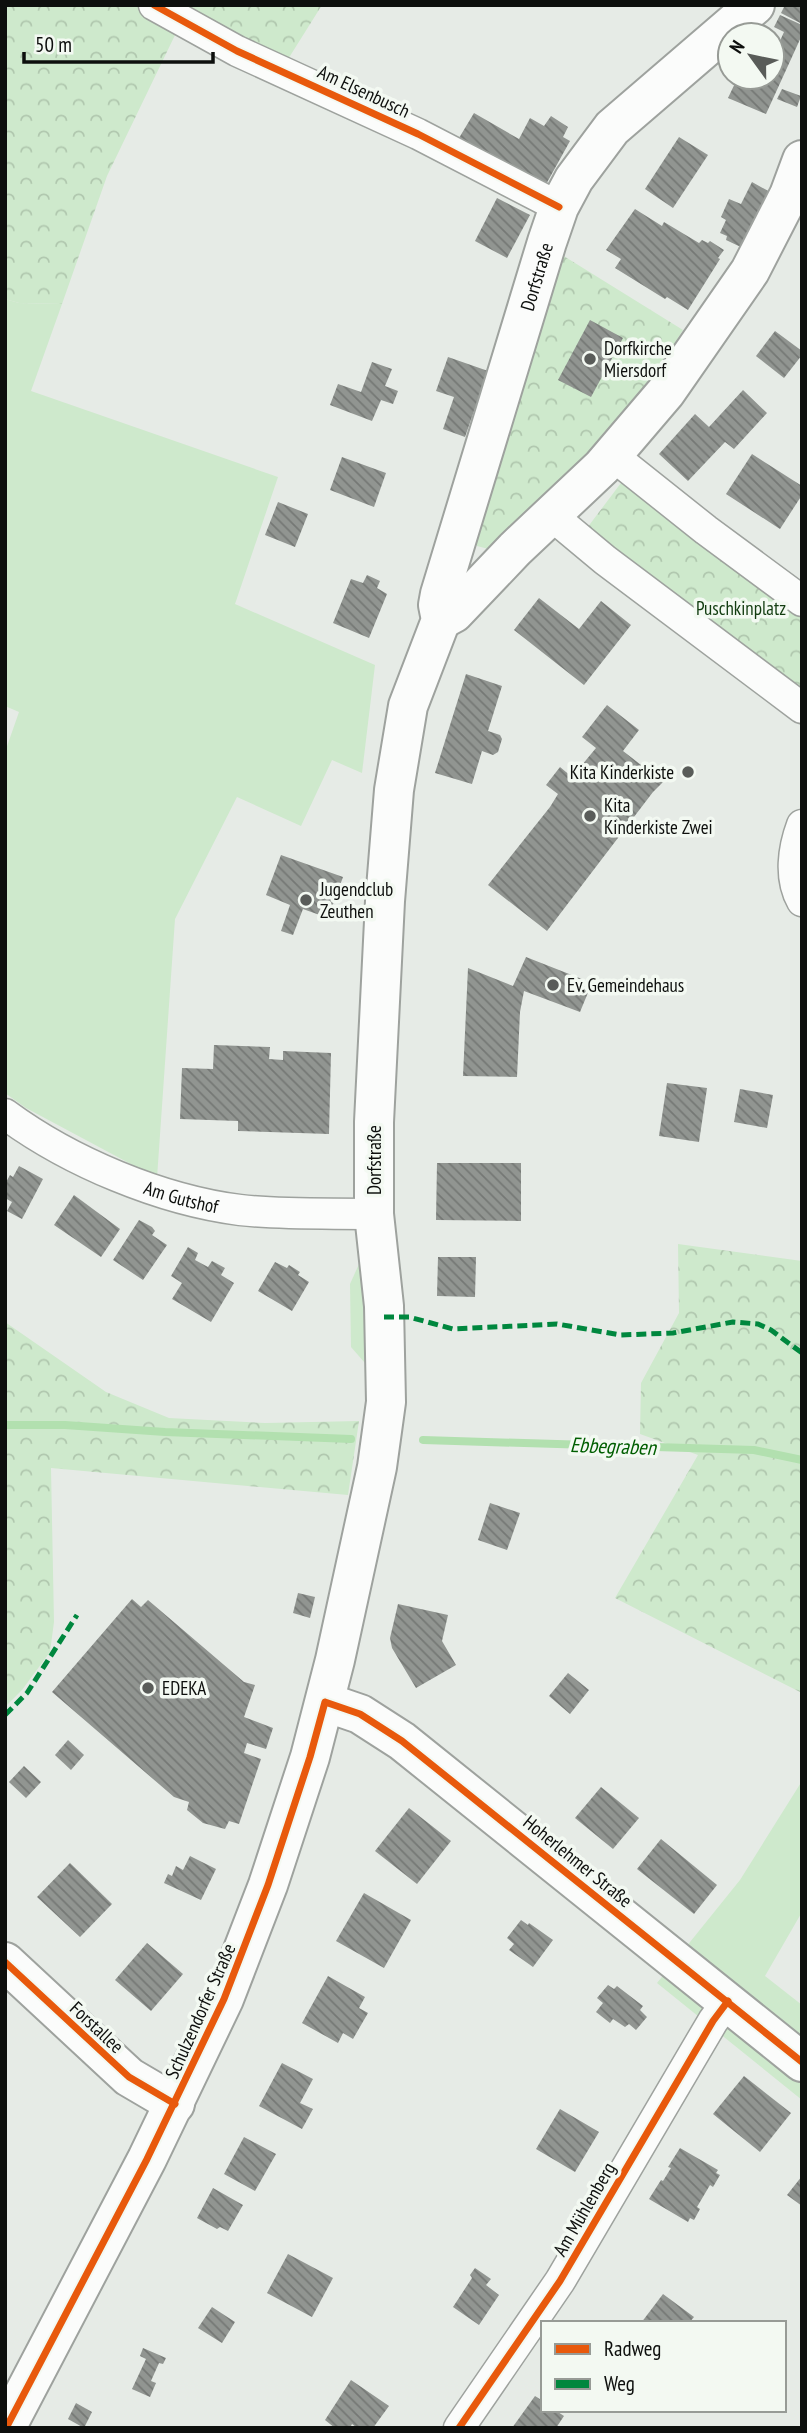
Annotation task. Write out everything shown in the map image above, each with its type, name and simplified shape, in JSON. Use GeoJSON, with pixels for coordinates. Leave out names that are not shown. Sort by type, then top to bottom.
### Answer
{"type":"FeatureCollection","features":[{"type":"Feature","properties":{"kind":"main road","name":"Dorfstraße"},"geometry":{"type":"LineString","coordinates":[[325,1702],[362,1538],[384,1423],[384,1307],[374,1214],[374,1122],[388,844],[395,777],[408,706],[441,620],[438,605],[443,583],[559,207],[574,179],[612,128],[755,5]]}},
{"type":"Feature","properties":{"kind":"main road","name":"Dorfstraße"},"geometry":{"type":"LineString","coordinates":[[441,620],[454,613],[479,584],[613,456],[666,391],[764,248],[802,160]]}},
{"type":"Feature","properties":{"kind":"main road","name":"Hoherlehmer Straße"},"geometry":{"type":"LineString","coordinates":[[325,1702],[360,1714],[402,1741],[802,2062]]}},
{"type":"Feature","properties":{"kind":"main road","name":"Schulzendorfer Straße"},"geometry":{"type":"LineString","coordinates":[[6,2428],[175,2104],[219,2010],[250,1937],[310,1757],[325,1702]]}},
{"type":"Feature","properties":{"kind":"main road","name":"Forstallee"},"geometry":{"type":"LineString","coordinates":[[5,1962],[129,2077],[175,2104]]}},
{"type":"Feature","properties":{"kind":"street","name":"Am Elsenbusch"},"geometry":{"type":"LineString","coordinates":[[154,5],[237,51],[418,134],[559,207]]}},
{"type":"Feature","properties":{"kind":"street"},"geometry":{"type":"LineString","coordinates":[[613,456],[706,530],[802,601]]}},
{"type":"Feature","properties":{"kind":"street"},"geometry":{"type":"LineString","coordinates":[[551,515],[606,560],[802,708]]}},
{"type":"Feature","properties":{"kind":"street"},"geometry":{"type":"LineString","coordinates":[[802,825],[793,872],[802,901]]}},
{"type":"Feature","properties":{"kind":"street","name":"Am Gutshof"},"geometry":{"type":"LineString","coordinates":[[5,1114],[78,1158],[133,1183],[202,1203],[242,1210],[374,1214]]}},
{"type":"Feature","properties":{"kind":"street","name":"Am Mühlenberg"},"geometry":{"type":"LineString","coordinates":[[459,2428],[560,2281],[713,2021],[728,2001]]}},
{"type":"Feature","properties":{"kind":"green space"},"geometry":{"type":"Polygon","coordinates":[[[5,5],[322,5],[285,64],[176,33],[107,176],[62,304],[19,303],[5,299],[5,5]]]}},
{"type":"Feature","properties":{"kind":"green space"},"geometry":{"type":"Polygon","coordinates":[[[554,250],[683,330],[618,434],[496,551],[477,546],[471,525],[554,250]]]}},
{"type":"Feature","properties":{"kind":"green space"},"geometry":{"type":"Polygon","coordinates":[[[5,299],[19,303],[62,304],[31,391],[278,477],[235,604],[375,665],[362,773],[332,760],[301,826],[237,797],[175,919],[157,1178],[26,1108],[5,1093],[5,752],[19,712],[5,706],[5,299]]]}},
{"type":"Feature","properties":{"kind":"green space","name":"Puschkinplatz"},"geometry":{"type":"Polygon","coordinates":[[[624,479],[802,612],[802,697],[584,532],[624,479]]]}},
{"type":"Feature","properties":{"kind":"green space"},"geometry":{"type":"Polygon","coordinates":[[[678,1244],[802,1261],[802,1693],[615,1598],[698,1455],[640,1434],[641,1383],[679,1313],[678,1244]]]}},
{"type":"Feature","properties":{"kind":"green space"},"geometry":{"type":"Polygon","coordinates":[[[364,1253],[372,1371],[351,1347],[350,1284],[364,1253]]]}},
{"type":"Feature","properties":{"kind":"green space"},"geometry":{"type":"Polygon","coordinates":[[[5,1322],[106,1392],[169,1418],[265,1423],[359,1421],[348,1495],[51,1468],[54,1622],[50,1652],[22,1690],[5,1707],[5,1322]]]}},
{"type":"Feature","properties":{"kind":"green space"},"geometry":{"type":"Polygon","coordinates":[[[802,1781],[802,1912],[765,1976],[802,2005],[802,2100],[657,1983],[740,1880],[802,1781]]]}},
{"type":"Feature","properties":{"kind":"building"},"geometry":{"type":"Polygon","coordinates":[[[785,5],[802,5],[802,24],[781,13],[785,5]]]}},
{"type":"Feature","properties":{"kind":"building"},"geometry":{"type":"Polygon","coordinates":[[[780,15],[802,25],[802,35],[786,70],[786,21],[777,21],[780,15]]]}},
{"type":"Feature","properties":{"kind":"building"},"geometry":{"type":"Polygon","coordinates":[[[731,91],[776,91],[766,114],[728,98],[731,91]]]}},
{"type":"Feature","properties":{"kind":"building"},"geometry":{"type":"Polygon","coordinates":[[[781,91],[801,96],[797,107],[777,99],[781,91]]]}},
{"type":"Feature","properties":{"kind":"building"},"geometry":{"type":"Polygon","coordinates":[[[474,113],[519,139],[530,118],[544,126],[551,116],[568,127],[563,137],[570,141],[544,188],[459,138],[474,113]]]}},
{"type":"Feature","properties":{"kind":"building"},"geometry":{"type":"Polygon","coordinates":[[[679,137],[708,155],[673,208],[645,189],[679,137]]]}},
{"type":"Feature","properties":{"kind":"building"},"geometry":{"type":"Polygon","coordinates":[[[752,182],[770,192],[745,249],[726,240],[727,236],[720,233],[726,220],[721,217],[729,199],[741,204],[752,182]]]}},
{"type":"Feature","properties":{"kind":"building"},"geometry":{"type":"Polygon","coordinates":[[[497,198],[530,215],[507,258],[475,241],[497,198]]]}},
{"type":"Feature","properties":{"kind":"building"},"geometry":{"type":"Polygon","coordinates":[[[635,209],[662,226],[664,222],[699,243],[702,240],[708,243],[710,241],[724,250],[688,310],[615,268],[621,259],[606,250],[635,209]]]}},
{"type":"Feature","properties":{"kind":"building","name":"Dorfkirche Miersdorf"},"geometry":{"type":"Polygon","coordinates":[[[590,320],[623,338],[591,397],[558,380],[590,320]]]}},
{"type":"Feature","properties":{"kind":"building"},"geometry":{"type":"Polygon","coordinates":[[[775,331],[802,351],[802,355],[784,378],[756,356],[775,331]]]}},
{"type":"Feature","properties":{"kind":"building"},"geometry":{"type":"Polygon","coordinates":[[[448,357],[488,371],[465,437],[443,429],[454,397],[436,391],[448,357]]]}},
{"type":"Feature","properties":{"kind":"building"},"geometry":{"type":"Polygon","coordinates":[[[372,362],[392,369],[385,386],[398,391],[393,404],[381,400],[372,421],[330,405],[338,384],[361,392],[372,362]]]}},
{"type":"Feature","properties":{"kind":"building"},"geometry":{"type":"Polygon","coordinates":[[[743,390],[767,413],[734,449],[725,442],[688,481],[659,454],[695,414],[709,427],[743,390]]]}},
{"type":"Feature","properties":{"kind":"building"},"geometry":{"type":"Polygon","coordinates":[[[752,454],[802,486],[802,495],[780,529],[726,494],[752,454]]]}},
{"type":"Feature","properties":{"kind":"building"},"geometry":{"type":"Polygon","coordinates":[[[342,457],[386,473],[374,507],[330,490],[342,457]]]}},
{"type":"Feature","properties":{"kind":"building"},"geometry":{"type":"Polygon","coordinates":[[[278,502],[308,514],[295,547],[265,535],[278,502]]]}},
{"type":"Feature","properties":{"kind":"building"},"geometry":{"type":"Polygon","coordinates":[[[367,575],[380,581],[377,588],[387,594],[369,638],[333,623],[351,579],[363,583],[367,575]]]}},
{"type":"Feature","properties":{"kind":"building"},"geometry":{"type":"Polygon","coordinates":[[[539,598],[579,629],[601,601],[631,625],[584,685],[514,630],[539,598]]]}},
{"type":"Feature","properties":{"kind":"building"},"geometry":{"type":"Polygon","coordinates":[[[466,674],[502,686],[488,731],[500,735],[502,739],[498,752],[493,755],[482,751],[472,784],[435,773],[466,674]]]}},
{"type":"Feature","properties":{"kind":"building","name":"Kita Kinderkiste Zwei"},"geometry":{"type":"Polygon","coordinates":[[[607,705],[639,730],[623,751],[663,782],[547,931],[488,885],[558,794],[546,785],[560,767],[572,777],[596,748],[582,737],[607,705]]]}},
{"type":"Feature","properties":{"kind":"building","name":"Jugendclub Zeuthen"},"geometry":{"type":"Polygon","coordinates":[[[281,855],[343,877],[328,918],[303,909],[293,935],[281,931],[290,905],[266,895],[281,855]]]}},
{"type":"Feature","properties":{"kind":"building"},"geometry":{"type":"Polygon","coordinates":[[[526,957],[592,983],[580,1012],[524,991],[520,1012],[517,1077],[463,1076],[468,968],[513,986],[526,957]]]}},
{"type":"Feature","properties":{"kind":"building"},"geometry":{"type":"Polygon","coordinates":[[[214,1045],[270,1047],[269,1059],[283,1060],[283,1051],[331,1053],[329,1134],[238,1131],[238,1121],[180,1119],[182,1068],[213,1069],[214,1045]]]}},
{"type":"Feature","properties":{"kind":"building"},"geometry":{"type":"Polygon","coordinates":[[[667,1083],[707,1088],[699,1142],[659,1136],[667,1083]]]}},
{"type":"Feature","properties":{"kind":"building"},"geometry":{"type":"Polygon","coordinates":[[[740,1089],[773,1095],[767,1128],[734,1122],[740,1089]]]}},
{"type":"Feature","properties":{"kind":"building"},"geometry":{"type":"Polygon","coordinates":[[[437,1163],[521,1163],[521,1221],[436,1220],[437,1163]]]}},
{"type":"Feature","properties":{"kind":"building"},"geometry":{"type":"Polygon","coordinates":[[[19,1166],[43,1179],[22,1219],[7,1211],[12,1202],[5,1198],[5,1184],[19,1166]]]}},
{"type":"Feature","properties":{"kind":"building"},"geometry":{"type":"Polygon","coordinates":[[[74,1195],[120,1229],[101,1257],[54,1225],[74,1195]]]}},
{"type":"Feature","properties":{"kind":"building"},"geometry":{"type":"Polygon","coordinates":[[[139,1220],[152,1227],[155,1231],[152,1235],[167,1245],[143,1280],[113,1260],[139,1220]]]}},
{"type":"Feature","properties":{"kind":"building"},"geometry":{"type":"Polygon","coordinates":[[[188,1247],[198,1253],[195,1260],[208,1267],[212,1261],[225,1268],[221,1275],[234,1283],[211,1322],[172,1299],[182,1283],[171,1276],[188,1247]]]}},
{"type":"Feature","properties":{"kind":"building"},"geometry":{"type":"Polygon","coordinates":[[[438,1257],[476,1257],[475,1297],[437,1296],[438,1257]]]}},
{"type":"Feature","properties":{"kind":"building"},"geometry":{"type":"Polygon","coordinates":[[[275,1262],[287,1268],[289,1265],[309,1282],[292,1311],[258,1291],[275,1262]]]}},
{"type":"Feature","properties":{"kind":"building"},"geometry":{"type":"Polygon","coordinates":[[[490,1503],[520,1513],[507,1550],[478,1540],[490,1503]]]}},
{"type":"Feature","properties":{"kind":"building"},"geometry":{"type":"Polygon","coordinates":[[[298,1593],[315,1597],[310,1618],[293,1613],[298,1593]]]}},
{"type":"Feature","properties":{"kind":"building"},"geometry":{"type":"Polygon","coordinates":[[[132,1599],[141,1607],[148,1600],[244,1682],[255,1685],[244,1717],[273,1728],[266,1749],[247,1743],[244,1753],[261,1759],[239,1824],[229,1821],[225,1829],[203,1823],[187,1810],[189,1802],[174,1797],[52,1692],[132,1599]]]}},
{"type":"Feature","properties":{"kind":"building"},"geometry":{"type":"Polygon","coordinates":[[[398,1604],[448,1615],[442,1641],[456,1665],[416,1688],[392,1648],[390,1638],[398,1604]]]}},
{"type":"Feature","properties":{"kind":"building"},"geometry":{"type":"Polygon","coordinates":[[[568,1673],[589,1690],[570,1714],[549,1696],[568,1673]]]}},
{"type":"Feature","properties":{"kind":"building"},"geometry":{"type":"Polygon","coordinates":[[[68,1740],[84,1755],[71,1770],[55,1755],[68,1740]]]}},
{"type":"Feature","properties":{"kind":"building"},"geometry":{"type":"Polygon","coordinates":[[[24,1766],[41,1782],[26,1798],[9,1782],[24,1766]]]}},
{"type":"Feature","properties":{"kind":"building"},"geometry":{"type":"Polygon","coordinates":[[[601,1787],[639,1818],[613,1849],[575,1818],[601,1787]]]}},
{"type":"Feature","properties":{"kind":"building"},"geometry":{"type":"Polygon","coordinates":[[[409,1808],[451,1841],[417,1884],[375,1851],[409,1808]]]}},
{"type":"Feature","properties":{"kind":"building"},"geometry":{"type":"Polygon","coordinates":[[[661,1839],[717,1885],[694,1914],[637,1869],[661,1839]]]}},
{"type":"Feature","properties":{"kind":"building"},"geometry":{"type":"Polygon","coordinates":[[[190,1856],[216,1869],[201,1900],[164,1883],[168,1874],[172,1876],[176,1866],[183,1870],[190,1856]]]}},
{"type":"Feature","properties":{"kind":"building"},"geometry":{"type":"Polygon","coordinates":[[[70,1863],[112,1904],[80,1937],[37,1897],[70,1863]]]}},
{"type":"Feature","properties":{"kind":"building"},"geometry":{"type":"Polygon","coordinates":[[[364,1893],[411,1920],[384,1968],[336,1941],[364,1893]]]}},
{"type":"Feature","properties":{"kind":"building"},"geometry":{"type":"Polygon","coordinates":[[[521,1920],[553,1940],[533,1967],[509,1950],[514,1944],[507,1938],[521,1920]]]}},
{"type":"Feature","properties":{"kind":"building"},"geometry":{"type":"Polygon","coordinates":[[[147,1943],[183,1974],[151,2011],[115,1980],[147,1943]]]}},
{"type":"Feature","properties":{"kind":"building"},"geometry":{"type":"Polygon","coordinates":[[[328,1976],[365,1997],[359,2008],[368,2013],[353,2039],[343,2033],[338,2043],[302,2023],[328,1976]]]}},
{"type":"Feature","properties":{"kind":"building"},"geometry":{"type":"Polygon","coordinates":[[[608,1985],[614,1989],[617,1986],[643,2006],[640,2010],[647,2017],[636,2030],[629,2024],[625,2027],[613,2019],[610,2023],[596,2012],[603,2003],[597,1998],[608,1985]]]}},
{"type":"Feature","properties":{"kind":"building"},"geometry":{"type":"Polygon","coordinates":[[[282,2063],[313,2079],[300,2103],[313,2109],[302,2129],[259,2106],[282,2063]]]}},
{"type":"Feature","properties":{"kind":"building"},"geometry":{"type":"Polygon","coordinates":[[[744,2076],[791,2113],[760,2152],[713,2114],[744,2076]]]}},
{"type":"Feature","properties":{"kind":"building"},"geometry":{"type":"Polygon","coordinates":[[[560,2109],[599,2132],[575,2172],[536,2149],[560,2109]]]}},
{"type":"Feature","properties":{"kind":"building"},"geometry":{"type":"Polygon","coordinates":[[[244,2137],[276,2154],[255,2191],[224,2174],[244,2137]]]}},
{"type":"Feature","properties":{"kind":"building"},"geometry":{"type":"Polygon","coordinates":[[[680,2148],[718,2170],[716,2173],[720,2175],[713,2187],[710,2185],[697,2207],[700,2209],[694,2220],[690,2218],[688,2222],[649,2199],[671,2168],[668,2167],[680,2148]]]}},
{"type":"Feature","properties":{"kind":"building"},"geometry":{"type":"Polygon","coordinates":[[[802,2176],[802,2206],[787,2195],[802,2176]]]}},
{"type":"Feature","properties":{"kind":"building"},"geometry":{"type":"Polygon","coordinates":[[[213,2188],[243,2205],[228,2231],[220,2227],[217,2229],[197,2218],[213,2188]]]}},
{"type":"Feature","properties":{"kind":"building"},"geometry":{"type":"Polygon","coordinates":[[[288,2254],[333,2278],[312,2317],[267,2293],[288,2254]]]}},
{"type":"Feature","properties":{"kind":"building"},"geometry":{"type":"Polygon","coordinates":[[[475,2268],[491,2279],[486,2285],[499,2295],[479,2325],[453,2307],[472,2278],[470,2275],[475,2268]]]}},
{"type":"Feature","properties":{"kind":"building"},"geometry":{"type":"Polygon","coordinates":[[[663,2294],[694,2317],[691,2321],[643,2321],[663,2294]]]}},
{"type":"Feature","properties":{"kind":"building"},"geometry":{"type":"Polygon","coordinates":[[[212,2307],[235,2322],[222,2343],[198,2328],[212,2307]]]}},
{"type":"Feature","properties":{"kind":"building"},"geometry":{"type":"Polygon","coordinates":[[[143,2348],[166,2358],[163,2364],[159,2363],[151,2381],[156,2383],[150,2397],[132,2389],[146,2359],[140,2356],[143,2348]]]}},
{"type":"Feature","properties":{"kind":"building"},"geometry":{"type":"Polygon","coordinates":[[[351,2380],[389,2406],[373,2428],[357,2428],[352,2424],[350,2428],[335,2428],[325,2420],[351,2380]]]}},
{"type":"Feature","properties":{"kind":"building"},"geometry":{"type":"Polygon","coordinates":[[[535,2396],[541,2400],[541,2412],[558,2412],[564,2416],[556,2428],[512,2428],[535,2396]]]}},
{"type":"Feature","properties":{"kind":"building"},"geometry":{"type":"Polygon","coordinates":[[[76,2403],[92,2412],[84,2428],[68,2419],[76,2403]]]}},
{"type":"Feature","properties":{"kind":"waterway","name":"Ebbegraben"},"geometry":{"type":"LineString","coordinates":[[5,1425],[65,1425],[165,1432],[351,1439]]}},
{"type":"Feature","properties":{"kind":"waterway","name":"Ebbegraben"},"geometry":{"type":"LineString","coordinates":[[423,1440],[754,1450],[802,1460]]}},
{"type":"Feature","properties":{"kind":"marked path"},"geometry":{"type":"LineString","coordinates":[[384,1317],[409,1317],[453,1329],[557,1324],[621,1335],[673,1333],[733,1322],[758,1324],[771,1330],[802,1353]]}},
{"type":"Feature","properties":{"kind":"marked path"},"geometry":{"type":"LineString","coordinates":[[5,1715],[27,1693],[77,1615]]}},
{"type":"Feature","properties":{"kind":"cycle path"},"geometry":{"type":"LineString","coordinates":[[154,5],[237,51],[418,134],[559,207]]}},
{"type":"Feature","properties":{"kind":"cycle path"},"geometry":{"type":"LineString","coordinates":[[6,2428],[147,2159],[224,1999],[268,1885],[325,1702],[360,1714],[402,1741],[802,2062]]}},
{"type":"Feature","properties":{"kind":"cycle path"},"geometry":{"type":"LineString","coordinates":[[5,1962],[129,2077],[175,2104]]}},
{"type":"Feature","properties":{"kind":"cycle path"},"geometry":{"type":"LineString","coordinates":[[459,2428],[560,2281],[713,2021],[728,2001]]}},
{"type":"Feature","properties":{"kind":"place","name":"Dorfkirche Miersdorf"},"geometry":{"type":"Point","coordinates":[590,359]}},
{"type":"Feature","properties":{"kind":"place","name":"Kita Kinderkiste"},"geometry":{"type":"Point","coordinates":[688,772]}},
{"type":"Feature","properties":{"kind":"place","name":"Kita Kinderkiste Zwei"},"geometry":{"type":"Point","coordinates":[590,816]}},
{"type":"Feature","properties":{"kind":"place","name":"Jugendclub Zeuthen"},"geometry":{"type":"Point","coordinates":[306,900]}},
{"type":"Feature","properties":{"kind":"place","name":"Ev. Gemeindehaus"},"geometry":{"type":"Point","coordinates":[553,985]}},
{"type":"Feature","properties":{"kind":"place","name":"EDEKA"},"geometry":{"type":"Point","coordinates":[148,1688]}}]}
